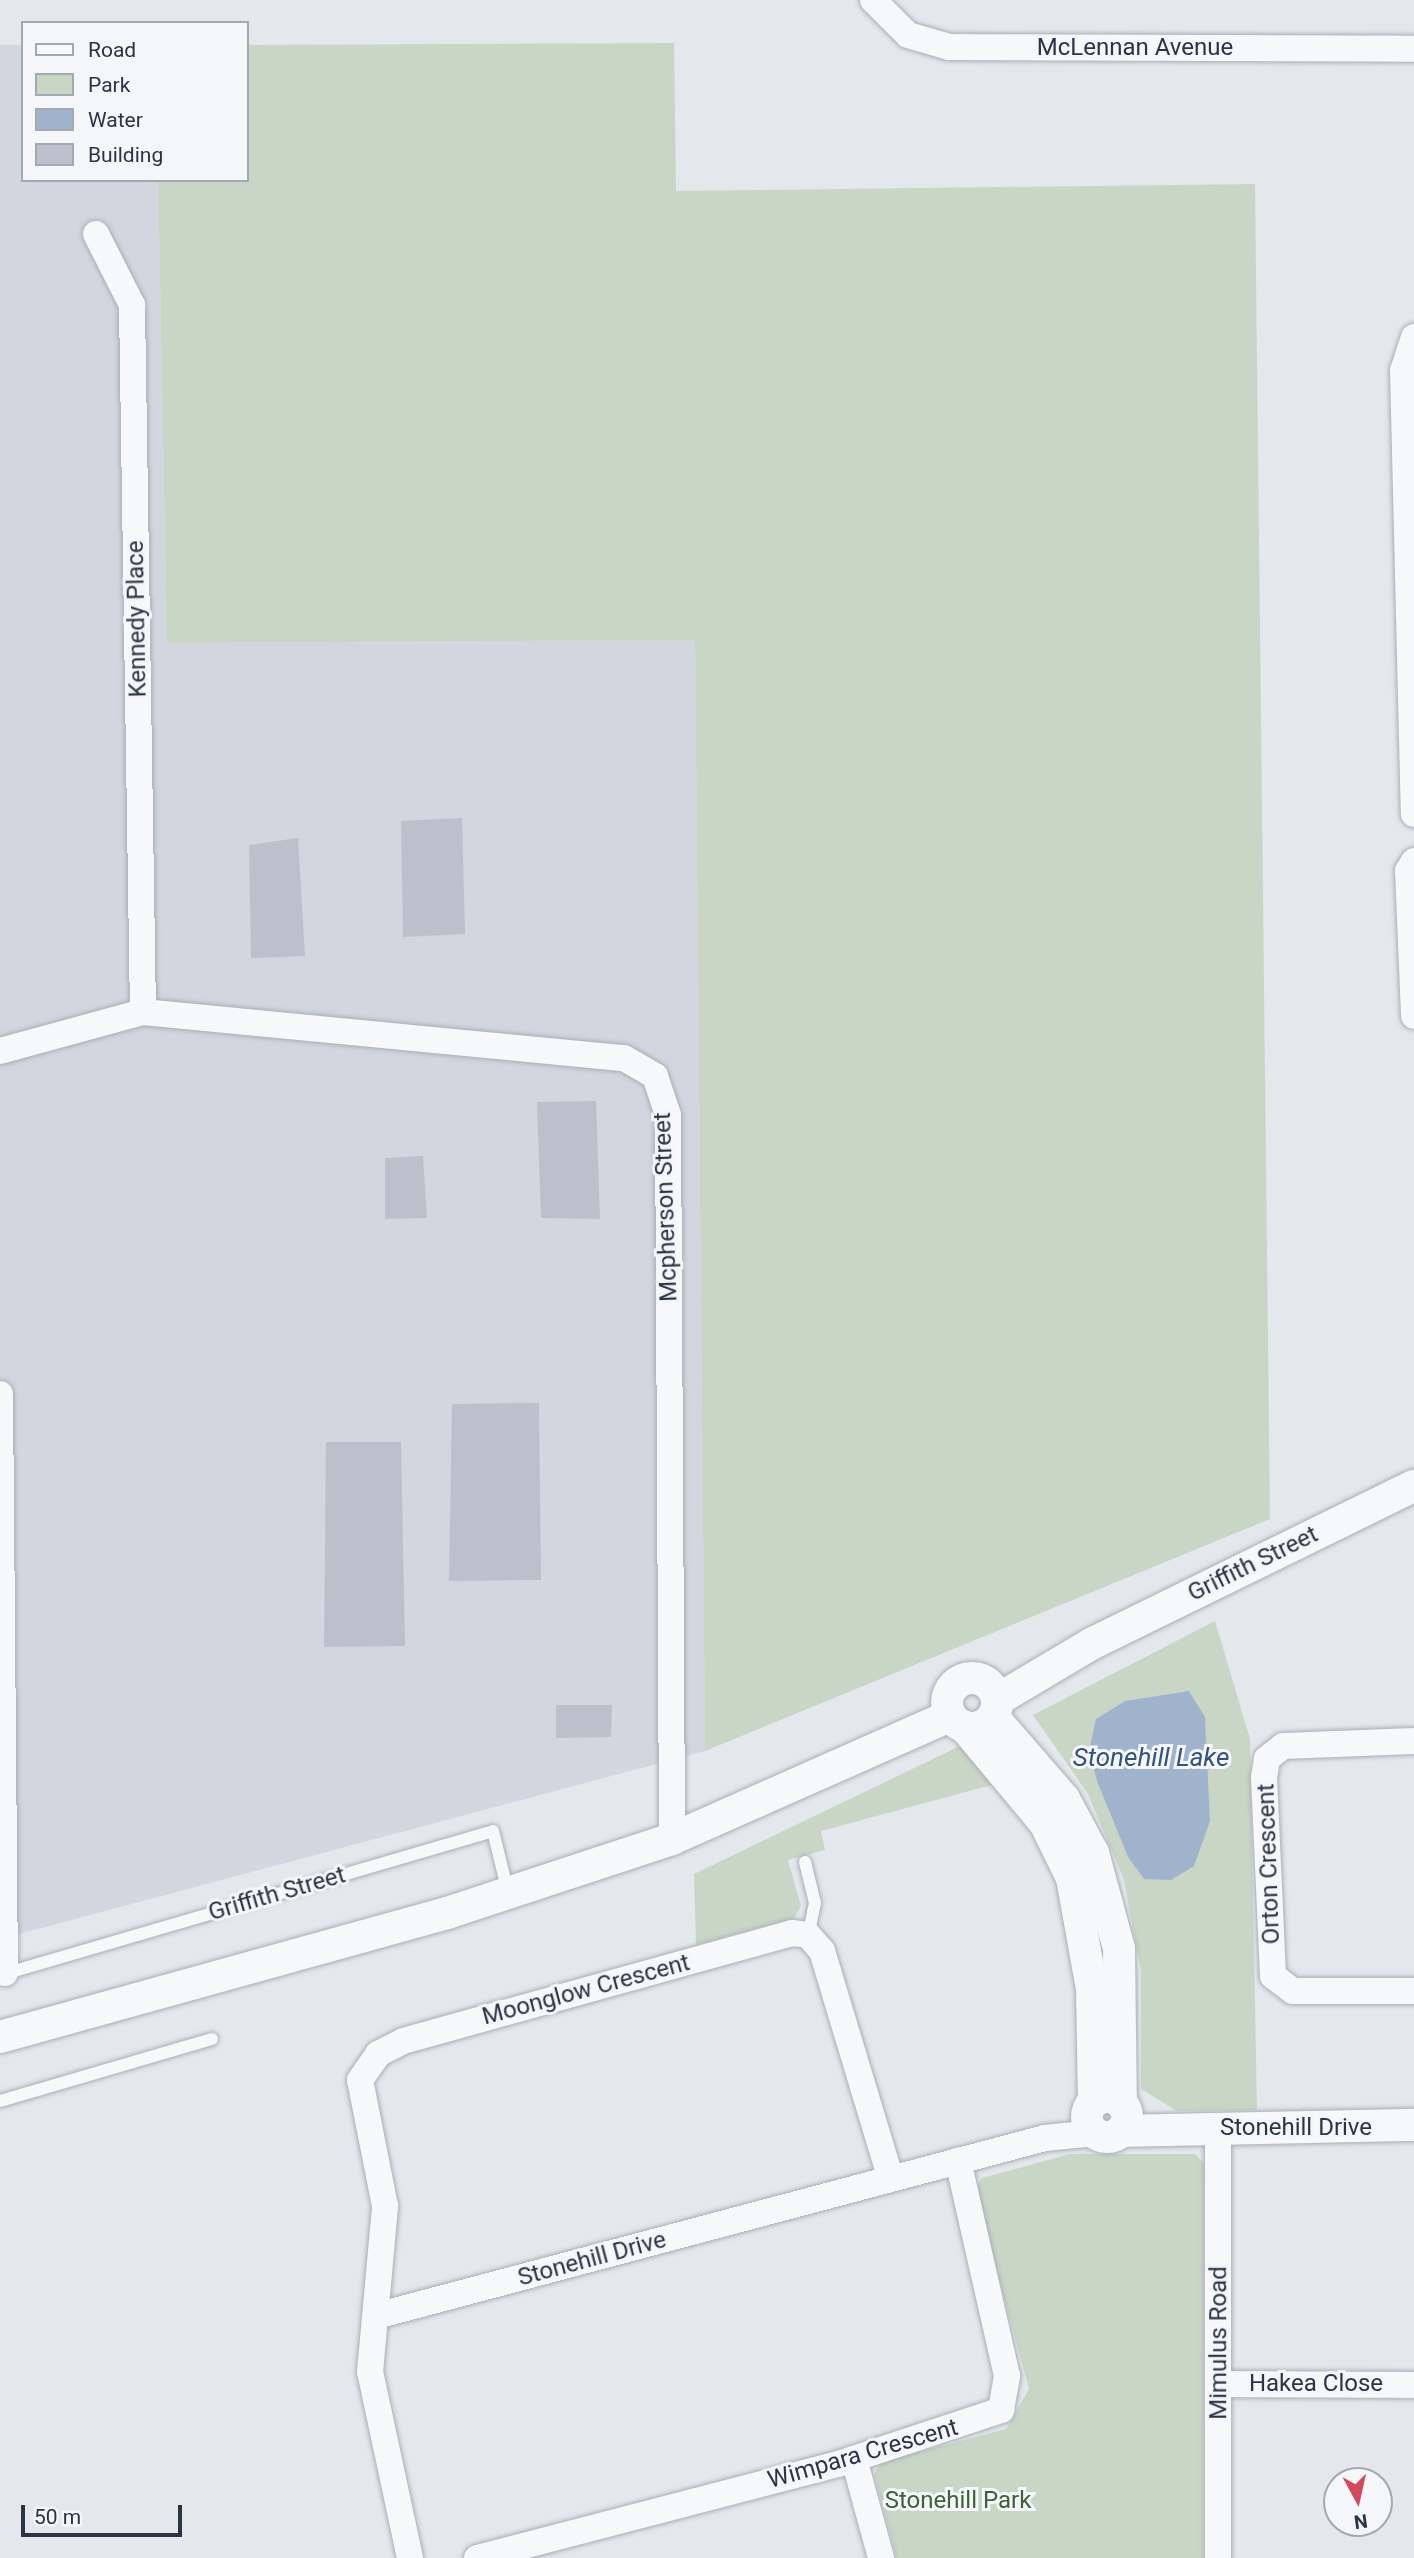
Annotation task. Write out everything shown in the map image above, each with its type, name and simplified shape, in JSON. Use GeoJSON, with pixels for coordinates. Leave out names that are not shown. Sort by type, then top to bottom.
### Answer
{"type":"FeatureCollection","features":[{"type":"Feature","properties":{"kind":"street","name":"McLennan Avenue"},"geometry":{"type":"LineString","coordinates":[[873,0],[908,36],[949,47],[1414,49]]}},
{"type":"Feature","properties":{"kind":"street","name":"Kennedy Place"},"geometry":{"type":"LineString","coordinates":[[96,234],[132,305],[143,1012]]}},
{"type":"Feature","properties":{"kind":"street"},"geometry":{"type":"LineString","coordinates":[[1414,337],[1403,370],[1410,561],[1414,814]]}},
{"type":"Feature","properties":{"kind":"street"},"geometry":{"type":"LineString","coordinates":[[1414,861],[1408,871],[1414,1016]]}},
{"type":"Feature","properties":{"kind":"street","name":"Mcpherson Street"},"geometry":{"type":"LineString","coordinates":[[0,1051],[143,1012],[624,1058],[655,1076],[668,1115],[672,1839]]}},
{"type":"Feature","properties":{"kind":"street"},"geometry":{"type":"LineString","coordinates":[[0,1394],[3,1974]]}},
{"type":"Feature","properties":{"kind":"street","name":"Griffith Street"},"geometry":{"type":"LineString","coordinates":[[0,2037],[508,1893],[672,1839],[901,1734],[973,1708],[1093,1643],[1414,1486]]}},
{"type":"Feature","properties":{"kind":"street"},"geometry":{"type":"LineString","coordinates":[[973,1708],[1064,1800],[1093,1853],[1119,1949],[1107,2115]]}},
{"type":"Feature","properties":{"kind":"street","name":"Orton Crescent"},"geometry":{"type":"LineString","coordinates":[[1414,1741],[1283,1746],[1266,1759],[1264,1777],[1273,1976],[1293,1991],[1414,1991]]}},
{"type":"Feature","properties":{"kind":"street","name":"Moonglow Crescent"},"geometry":{"type":"LineString","coordinates":[[376,2316],[385,2206],[360,2080],[378,2054],[456,2026],[792,1933],[808,1935]]}},
{"type":"Feature","properties":{"kind":"street"},"geometry":{"type":"LineString","coordinates":[[808,1935],[822,1951],[891,2179]]}},
{"type":"Feature","properties":{"kind":"street","name":"Stonehill Drive"},"geometry":{"type":"LineString","coordinates":[[376,2316],[1045,2138],[1107,2115],[1177,2129],[1414,2125]]}},
{"type":"Feature","properties":{"kind":"street","name":"Mimulus Road"},"geometry":{"type":"LineString","coordinates":[[1218,2129],[1218,2558]]}},
{"type":"Feature","properties":{"kind":"street","name":"Wimpara Crescent"},"geometry":{"type":"LineString","coordinates":[[477,2558],[853,2459],[1001,2410],[1007,2376],[958,2160]]}},
{"type":"Feature","properties":{"kind":"street"},"geometry":{"type":"LineString","coordinates":[[376,2316],[370,2372],[410,2558]]}},
{"type":"Feature","properties":{"kind":"street","name":"Hakea Close"},"geometry":{"type":"LineString","coordinates":[[1219,2384],[1414,2385]]}},
{"type":"Feature","properties":{"kind":"street"},"geometry":{"type":"LineString","coordinates":[[853,2459],[881,2558]]}},
{"type":"Feature","properties":{"kind":"lane","name":"Griffith Street"},"geometry":{"type":"LineString","coordinates":[[3,1974],[493,1830],[508,1893]]}},
{"type":"Feature","properties":{"kind":"lane"},"geometry":{"type":"LineString","coordinates":[[805,1862],[815,1903],[808,1935]]}},
{"type":"Feature","properties":{"kind":"lane"},"geometry":{"type":"LineString","coordinates":[[0,2101],[212,2039]]}},
{"type":"Feature","properties":{"kind":"shaded area"},"geometry":{"type":"Polygon","coordinates":[[[0,45],[21,45],[21,182],[158,182],[167,643],[695,640],[705,1751],[0,1939],[0,45]]]}},
{"type":"Feature","properties":{"kind":"green space"},"geometry":{"type":"Polygon","coordinates":[[[674,43],[676,191],[1255,184],[1270,1519],[705,1751],[695,640],[167,643],[158,182],[248,182],[248,45],[674,43]]]}},
{"type":"Feature","properties":{"kind":"green space"},"geometry":{"type":"Polygon","coordinates":[[[1215,1621],[1250,1739],[1257,2110],[1177,2111],[1141,2089],[1141,1971],[1124,1880],[1088,1794],[1033,1715],[1215,1621]]]}},
{"type":"Feature","properties":{"kind":"green space"},"geometry":{"type":"Polygon","coordinates":[[[960,1746],[980,1757],[999,1783],[821,1831],[825,1850],[788,1860],[801,1906],[794,1918],[696,1945],[694,1874],[960,1746]]]}},
{"type":"Feature","properties":{"kind":"green space","name":"Stonehill Park"},"geometry":{"type":"Polygon","coordinates":[[[1070,2154],[1195,2154],[1204,2163],[1203,2558],[897,2558],[874,2474],[881,2462],[1006,2429],[1029,2389],[975,2190],[982,2178],[1070,2154]]]}},
{"type":"Feature","properties":{"kind":"water","name":"Stonehill Lake"},"geometry":{"type":"Polygon","coordinates":[[[1189,1691],[1205,1717],[1210,1821],[1194,1866],[1171,1880],[1144,1879],[1128,1857],[1097,1781],[1089,1751],[1096,1719],[1125,1701],[1189,1691]]]}},
{"type":"Feature","properties":{"kind":"building"},"geometry":{"type":"Polygon","coordinates":[[[462,818],[465,934],[403,937],[401,821],[462,818]]]}},
{"type":"Feature","properties":{"kind":"building"},"geometry":{"type":"Polygon","coordinates":[[[298,838],[305,956],[251,958],[249,845],[298,838]]]}},
{"type":"Feature","properties":{"kind":"building"},"geometry":{"type":"Polygon","coordinates":[[[596,1101],[600,1219],[541,1218],[537,1102],[596,1101]]]}},
{"type":"Feature","properties":{"kind":"building"},"geometry":{"type":"Polygon","coordinates":[[[423,1156],[427,1218],[385,1219],[385,1158],[423,1156]]]}},
{"type":"Feature","properties":{"kind":"building"},"geometry":{"type":"Polygon","coordinates":[[[539,1403],[541,1580],[449,1581],[452,1404],[539,1403]]]}},
{"type":"Feature","properties":{"kind":"building"},"geometry":{"type":"Polygon","coordinates":[[[326,1442],[401,1442],[405,1646],[324,1647],[326,1442]]]}},
{"type":"Feature","properties":{"kind":"building"},"geometry":{"type":"Polygon","coordinates":[[[556,1705],[612,1705],[611,1737],[556,1738],[556,1705]]]}}]}
